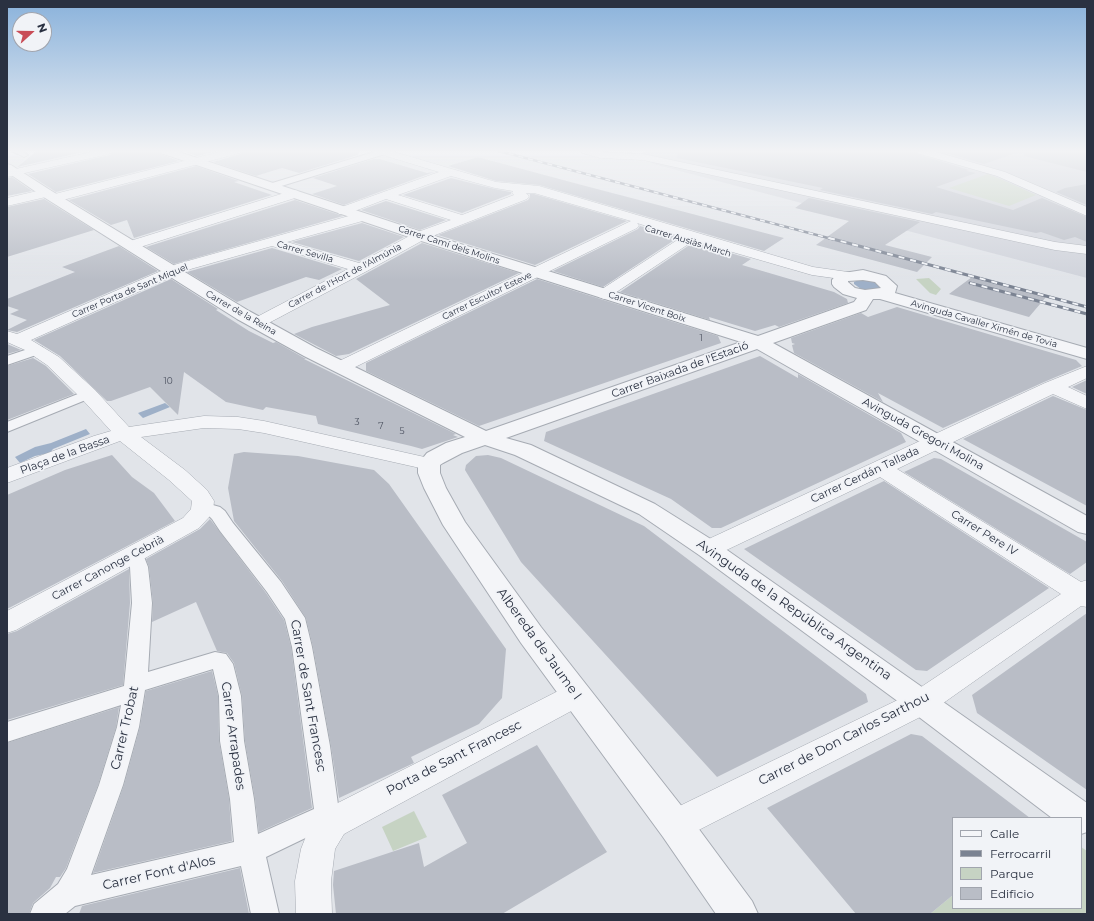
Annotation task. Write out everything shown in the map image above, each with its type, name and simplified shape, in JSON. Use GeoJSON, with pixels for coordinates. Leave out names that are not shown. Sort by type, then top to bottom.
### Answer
{"type":"FeatureCollection","features":[{"type":"Feature","properties":{"kind":"street","name":"Carrer de la Reina"},"geometry":{"type":"LineString","coordinates":[[46,194],[258,323],[341,367],[487,439]]}},
{"type":"Feature","properties":{"kind":"street"},"geometry":{"type":"LineString","coordinates":[[7,202],[58,194]]}},
{"type":"Feature","properties":{"kind":"street"},"geometry":{"type":"LineString","coordinates":[[132,245],[294,194]]}},
{"type":"Feature","properties":{"kind":"street","name":"Carrer Camí dels Molins"},"geometry":{"type":"LineString","coordinates":[[294,194],[420,236],[536,272]]}},
{"type":"Feature","properties":{"kind":"street"},"geometry":{"type":"LineString","coordinates":[[343,210],[388,194]]}},
{"type":"Feature","properties":{"kind":"street","name":"Carrer de l'Hort de l'Almúnia"},"geometry":{"type":"LineString","coordinates":[[258,323],[420,236],[524,194]]}},
{"type":"Feature","properties":{"kind":"street","name":"Carrer Ausiàs March"},"geometry":{"type":"LineString","coordinates":[[535,194],[684,240],[845,281]]}},
{"type":"Feature","properties":{"kind":"street","name":"Carrer Ausiàs March"},"geometry":{"type":"LineString","coordinates":[[536,194],[845,281]]}},
{"type":"Feature","properties":{"kind":"street"},"geometry":{"type":"LineString","coordinates":[[818,194],[1054,246],[1087,250]]}},
{"type":"Feature","properties":{"kind":"street"},"geometry":{"type":"LineString","coordinates":[[1046,194],[1087,212]]}},
{"type":"Feature","properties":{"kind":"street"},"geometry":{"type":"LineString","coordinates":[[385,195],[462,219]]}},
{"type":"Feature","properties":{"kind":"street","name":"Carrer Porta de Sant Miquel"},"geometry":{"type":"LineString","coordinates":[[12,338],[182,267],[361,216]]}},
{"type":"Feature","properties":{"kind":"street","name":"Carrer Escultor Esteve"},"geometry":{"type":"LineString","coordinates":[[341,367],[632,225]]}},
{"type":"Feature","properties":{"kind":"street"},"geometry":{"type":"LineString","coordinates":[[604,294],[684,240]]}},
{"type":"Feature","properties":{"kind":"street","name":"Carrer Sevilla"},"geometry":{"type":"LineString","coordinates":[[271,242],[362,268]]}},
{"type":"Feature","properties":{"kind":"street","name":"Carrer Vicent Boix"},"geometry":{"type":"LineString","coordinates":[[536,272],[758,342]]}},
{"type":"Feature","properties":{"kind":"street"},"geometry":{"type":"LineString","coordinates":[[845,281],[863,275],[880,279],[889,286],[889,290],[873,295]]}},
{"type":"Feature","properties":{"kind":"street","name":"Avinguda Cavaller Ximén de Tovia"},"geometry":{"type":"LineString","coordinates":[[845,281],[856,293],[873,295],[1087,354]]}},
{"type":"Feature","properties":{"kind":"street","name":"Carrer Baixada de l'Estació"},"geometry":{"type":"LineString","coordinates":[[429,464],[435,458],[454,448],[487,439],[860,306],[873,295]]}},
{"type":"Feature","properties":{"kind":"street","name":"Plaça de la Bassa"},"geometry":{"type":"LineString","coordinates":[[12,338],[37,350],[53,361],[93,399],[128,437],[200,495],[203,501],[202,508]]}},
{"type":"Feature","properties":{"kind":"street","name":"Avinguda Gregori Molina"},"geometry":{"type":"LineString","coordinates":[[758,342],[1087,526]]}},
{"type":"Feature","properties":{"kind":"street"},"geometry":{"type":"LineString","coordinates":[[7,361],[37,350]]}},
{"type":"Feature","properties":{"kind":"street","name":"Carrer Cerdán Tallada"},"geometry":{"type":"LineString","coordinates":[[708,549],[1087,371]]}},
{"type":"Feature","properties":{"kind":"street"},"geometry":{"type":"LineString","coordinates":[[1052,387],[1087,403]]}},
{"type":"Feature","properties":{"kind":"street"},"geometry":{"type":"LineString","coordinates":[[7,427],[93,399]]}},
{"type":"Feature","properties":{"kind":"street","name":"Plaça de la Bassa"},"geometry":{"type":"LineString","coordinates":[[7,476],[85,445],[194,423],[216,422],[264,427],[357,448]]}},
{"type":"Feature","properties":{"kind":"street"},"geometry":{"type":"LineString","coordinates":[[524,451],[520,438],[522,430],[528,424]]}},
{"type":"Feature","properties":{"kind":"street"},"geometry":{"type":"LineString","coordinates":[[128,437],[163,440],[221,436],[280,440],[316,447],[357,448],[429,464]]}},
{"type":"Feature","properties":{"kind":"street","name":"Avinguda de la República Argentina"},"geometry":{"type":"LineString","coordinates":[[487,439],[524,451],[647,509],[708,549],[922,702],[1079,817]]}},
{"type":"Feature","properties":{"kind":"street","name":"Albereda de Jaume I"},"geometry":{"type":"LineString","coordinates":[[429,464],[429,473],[435,488],[455,525],[518,617],[675,825],[739,914]]}},
{"type":"Feature","properties":{"kind":"street","name":"Carrer Pere IV"},"geometry":{"type":"LineString","coordinates":[[881,468],[1085,593]]}},
{"type":"Feature","properties":{"kind":"street","name":"Carrer Canonge Cebrià"},"geometry":{"type":"LineString","coordinates":[[7,622],[191,523],[200,514],[202,508]]}},
{"type":"Feature","properties":{"kind":"street","name":"Carrer de Sant Francesc"},"geometry":{"type":"LineString","coordinates":[[202,508],[214,511],[219,515],[226,527],[274,587],[295,618],[301,640],[330,819]]}},
{"type":"Feature","properties":{"kind":"street","name":"Carrer Trobat"},"geometry":{"type":"LineString","coordinates":[[68,894],[78,877],[111,785],[128,727],[135,688],[142,603],[139,567],[134,554]]}},
{"type":"Feature","properties":{"kind":"street","name":"Carrer de Don Carlos Sarthou"},"geometry":{"type":"LineString","coordinates":[[675,825],[922,702],[1085,593]]}},
{"type":"Feature","properties":{"kind":"street","name":"Carrer Arrapades"},"geometry":{"type":"LineString","coordinates":[[7,732],[215,660],[219,660],[222,664],[230,696],[232,741],[242,799],[246,841],[251,851],[265,914]]}},
{"type":"Feature","properties":{"kind":"street","name":"Porta de Sant Francesc"},"geometry":{"type":"LineString","coordinates":[[330,819],[576,695]]}},
{"type":"Feature","properties":{"kind":"street"},"geometry":{"type":"LineString","coordinates":[[314,914],[313,881],[318,848],[330,819]]}},
{"type":"Feature","properties":{"kind":"street","name":"Carrer Font d'Alos"},"geometry":{"type":"LineString","coordinates":[[68,894],[251,851],[330,819]]}},
{"type":"Feature","properties":{"kind":"street"},"geometry":{"type":"LineString","coordinates":[[44,914],[68,894]]}},
{"type":"Feature","properties":{"kind":"shaded area"},"geometry":{"type":"Polygon","coordinates":[[[767,194],[1087,194],[1087,278],[767,194]]]}},
{"type":"Feature","properties":{"kind":"green space"},"geometry":{"type":"Polygon","coordinates":[[[969,194],[1036,195],[1009,206],[969,194]]]}},
{"type":"Feature","properties":{"kind":"green space"},"geometry":{"type":"Polygon","coordinates":[[[929,278],[941,289],[936,295],[930,293],[916,279],[929,278]]]}},
{"type":"Feature","properties":{"kind":"green space"},"geometry":{"type":"Polygon","coordinates":[[[414,811],[427,837],[393,851],[382,827],[414,811]]]}},
{"type":"Feature","properties":{"kind":"green space"},"geometry":{"type":"Polygon","coordinates":[[[1082,848],[1087,851],[1087,914],[930,914],[952,896],[952,909],[1082,909],[1082,848]]]}},
{"type":"Feature","properties":{"kind":"water"},"geometry":{"type":"Polygon","coordinates":[[[860,279],[874,281],[882,288],[861,289],[854,284],[854,282],[860,279]]]}},
{"type":"Feature","properties":{"kind":"water"},"geometry":{"type":"Polygon","coordinates":[[[165,403],[170,407],[143,418],[138,413],[165,403]]]}},
{"type":"Feature","properties":{"kind":"water"},"geometry":{"type":"Polygon","coordinates":[[[86,429],[90,434],[53,449],[50,453],[35,456],[20,463],[15,457],[35,447],[51,443],[86,429]]]}},
{"type":"Feature","properties":{"kind":"building"},"geometry":{"type":"Polygon","coordinates":[[[7,194],[17,194],[7,196],[7,194]]]}},
{"type":"Feature","properties":{"kind":"building"},"geometry":{"type":"Polygon","coordinates":[[[91,194],[272,195],[134,238],[127,220],[111,225],[69,200],[91,194]]]}},
{"type":"Feature","properties":{"kind":"building"},"geometry":{"type":"Polygon","coordinates":[[[312,194],[374,194],[344,205],[312,194]]]}},
{"type":"Feature","properties":{"kind":"building"},"geometry":{"type":"Polygon","coordinates":[[[406,194],[511,194],[462,213],[403,195],[406,194]]]}},
{"type":"Feature","properties":{"kind":"building"},"geometry":{"type":"Polygon","coordinates":[[[530,194],[627,221],[535,265],[438,235],[528,200],[530,194]]]}},
{"type":"Feature","properties":{"kind":"building"},"geometry":{"type":"Polygon","coordinates":[[[570,194],[616,194],[784,238],[764,251],[570,194]]]}},
{"type":"Feature","properties":{"kind":"building"},"geometry":{"type":"Polygon","coordinates":[[[839,194],[959,194],[1013,210],[1042,198],[1087,217],[1087,242],[1075,237],[1064,240],[1041,232],[1036,233],[936,212],[932,214],[839,194]]]}},
{"type":"Feature","properties":{"kind":"building"},"geometry":{"type":"Polygon","coordinates":[[[1061,194],[1087,194],[1087,205],[1061,194]]]}},
{"type":"Feature","properties":{"kind":"building"},"geometry":{"type":"Polygon","coordinates":[[[809,198],[920,222],[885,245],[932,257],[917,272],[816,245],[849,221],[795,208],[809,198]]]}},
{"type":"Feature","properties":{"kind":"building"},"geometry":{"type":"Polygon","coordinates":[[[44,199],[94,230],[7,257],[7,207],[44,199]]]}},
{"type":"Feature","properties":{"kind":"building"},"geometry":{"type":"Polygon","coordinates":[[[295,200],[343,216],[174,264],[146,247],[295,200]]]}},
{"type":"Feature","properties":{"kind":"building"},"geometry":{"type":"Polygon","coordinates":[[[386,201],[446,220],[420,230],[361,210],[386,201]]]}},
{"type":"Feature","properties":{"kind":"building"},"geometry":{"type":"Polygon","coordinates":[[[362,223],[404,237],[359,261],[292,242],[362,223]]]}},
{"type":"Feature","properties":{"kind":"building"},"geometry":{"type":"Polygon","coordinates":[[[640,226],[679,237],[603,287],[553,271],[638,229],[640,226]]]}},
{"type":"Feature","properties":{"kind":"building"},"geometry":{"type":"Polygon","coordinates":[[[692,242],[751,259],[742,265],[834,292],[847,299],[848,303],[779,327],[775,325],[755,331],[709,317],[710,320],[620,292],[692,242]]]}},
{"type":"Feature","properties":{"kind":"building"},"geometry":{"type":"Polygon","coordinates":[[[422,243],[519,273],[349,354],[336,356],[294,334],[312,327],[390,305],[356,279],[422,243]]]}},
{"type":"Feature","properties":{"kind":"building"},"geometry":{"type":"Polygon","coordinates":[[[119,246],[158,271],[17,332],[7,330],[27,320],[10,314],[19,310],[7,306],[7,299],[75,272],[62,267],[119,246]]]}},
{"type":"Feature","properties":{"kind":"building"},"geometry":{"type":"Polygon","coordinates":[[[272,248],[342,269],[319,280],[306,277],[237,302],[187,272],[272,248]]]}},
{"type":"Feature","properties":{"kind":"building"},"geometry":{"type":"Polygon","coordinates":[[[972,277],[1046,297],[1029,317],[949,294],[972,277]]]}},
{"type":"Feature","properties":{"kind":"building"},"geometry":{"type":"Polygon","coordinates":[[[171,279],[249,331],[273,343],[276,342],[306,359],[304,359],[456,434],[453,435],[458,437],[422,449],[318,424],[316,416],[266,407],[263,410],[226,402],[184,372],[178,415],[150,387],[111,401],[107,401],[60,356],[34,340],[171,279]]]}},
{"type":"Feature","properties":{"kind":"building"},"geometry":{"type":"Polygon","coordinates":[[[537,279],[718,336],[721,343],[479,426],[366,371],[366,363],[537,279]]]}},
{"type":"Feature","properties":{"kind":"building"},"geometry":{"type":"Polygon","coordinates":[[[897,307],[1076,360],[1082,366],[943,428],[878,393],[883,402],[794,353],[792,345],[795,344],[792,343],[791,338],[861,313],[868,317],[897,307]]]}},
{"type":"Feature","properties":{"kind":"building"},"geometry":{"type":"Polygon","coordinates":[[[7,344],[21,350],[7,354],[7,344]]]}},
{"type":"Feature","properties":{"kind":"building"},"geometry":{"type":"Polygon","coordinates":[[[760,356],[798,378],[798,374],[901,433],[906,442],[721,528],[712,528],[671,499],[544,441],[546,432],[760,356]]]}},
{"type":"Feature","properties":{"kind":"building"},"geometry":{"type":"Polygon","coordinates":[[[33,358],[46,366],[74,394],[7,420],[7,366],[33,358]]]}},
{"type":"Feature","properties":{"kind":"building"},"geometry":{"type":"Polygon","coordinates":[[[1087,380],[1087,394],[1072,387],[1087,380]]]}},
{"type":"Feature","properties":{"kind":"building"},"geometry":{"type":"Polygon","coordinates":[[[1053,396],[1087,410],[1087,506],[963,439],[1053,396]]]}},
{"type":"Feature","properties":{"kind":"building"},"geometry":{"type":"Polygon","coordinates":[[[244,452],[298,456],[374,470],[389,484],[506,649],[502,698],[479,724],[411,757],[414,763],[339,798],[313,647],[306,618],[282,581],[234,521],[228,488],[234,454],[244,452]]]}},
{"type":"Feature","properties":{"kind":"building"},"geometry":{"type":"Polygon","coordinates":[[[112,455],[132,477],[154,493],[175,521],[7,609],[7,495],[65,470],[112,455]]]}},
{"type":"Feature","properties":{"kind":"building"},"geometry":{"type":"Polygon","coordinates":[[[488,455],[501,458],[644,526],[866,694],[868,702],[717,777],[521,562],[465,470],[466,465],[476,456],[488,455]]]}},
{"type":"Feature","properties":{"kind":"building"},"geometry":{"type":"Polygon","coordinates":[[[934,458],[941,459],[1087,542],[1087,562],[1070,574],[904,472],[934,458]]]}},
{"type":"Feature","properties":{"kind":"building"},"geometry":{"type":"Polygon","coordinates":[[[884,481],[1049,588],[927,671],[916,670],[744,549],[884,481]]]}},
{"type":"Feature","properties":{"kind":"building"},"geometry":{"type":"Polygon","coordinates":[[[210,519],[266,593],[284,620],[291,647],[312,808],[259,832],[245,741],[242,696],[234,663],[227,653],[217,651],[196,602],[152,622],[153,603],[149,567],[146,559],[200,529],[210,519]]]}},
{"type":"Feature","properties":{"kind":"building"},"geometry":{"type":"Polygon","coordinates":[[[129,569],[130,603],[123,685],[7,720],[7,634],[17,631],[129,569]]]}},
{"type":"Feature","properties":{"kind":"building"},"geometry":{"type":"Polygon","coordinates":[[[1087,613],[1087,790],[977,713],[972,695],[1087,613]]]}},
{"type":"Feature","properties":{"kind":"building"},"geometry":{"type":"Polygon","coordinates":[[[212,671],[218,696],[219,741],[229,799],[232,841],[93,873],[124,785],[140,727],[146,691],[212,671]]]}},
{"type":"Feature","properties":{"kind":"building"},"geometry":{"type":"Polygon","coordinates":[[[119,707],[116,727],[98,785],[66,868],[60,877],[56,877],[50,888],[33,903],[29,914],[7,914],[7,743],[119,707]]]}},
{"type":"Feature","properties":{"kind":"building"},"geometry":{"type":"Polygon","coordinates":[[[911,734],[922,736],[1029,817],[952,817],[952,896],[930,914],[856,914],[767,808],[911,734]]]}},
{"type":"Feature","properties":{"kind":"building"},"geometry":{"type":"Polygon","coordinates":[[[537,745],[607,852],[502,914],[336,914],[333,885],[334,871],[419,843],[424,867],[467,843],[442,795],[537,745]]]}},
{"type":"Feature","properties":{"kind":"building"},"geometry":{"type":"Polygon","coordinates":[[[240,868],[249,914],[79,914],[82,906],[240,868]]]}},
{"type":"Feature","properties":{"kind":"railway"},"geometry":{"type":"LineString","coordinates":[[662,194],[832,239]]}},
{"type":"Feature","properties":{"kind":"railway"},"geometry":{"type":"LineString","coordinates":[[829,238],[1087,307]]}},
{"type":"Feature","properties":{"kind":"railway"},"geometry":{"type":"LineString","coordinates":[[970,283],[1087,314]]}}]}
